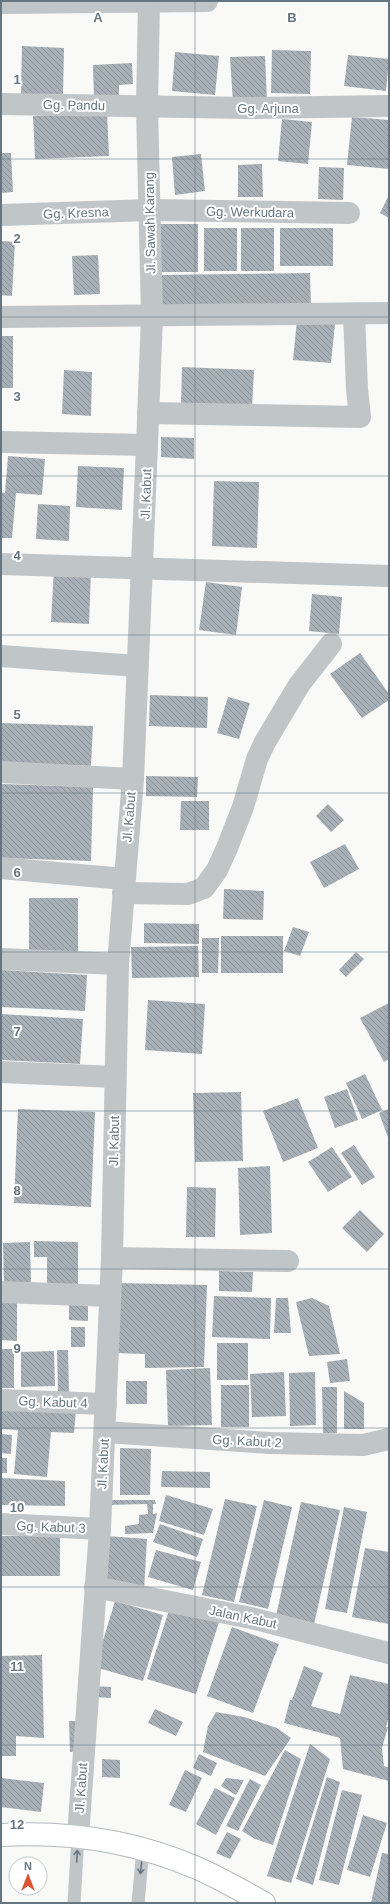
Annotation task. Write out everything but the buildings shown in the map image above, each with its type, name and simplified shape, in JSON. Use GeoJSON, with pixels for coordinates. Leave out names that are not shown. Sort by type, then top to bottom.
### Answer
{"type":"FeatureCollection","features":[{"type":"Feature","properties":{"kind":"main road"},"geometry":{"type":"LineString","coordinates":[[1,1835],[51,1834],[78,1836],[111,1841],[143,1849],[197,1868],[264,1903]]}},
{"type":"Feature","properties":{"kind":"street","name":"Jl. Sawah Karang"},"geometry":{"type":"LineString","coordinates":[[148,445],[152,316],[148,107],[149,1]]}},
{"type":"Feature","properties":{"kind":"street"},"geometry":{"type":"LineString","coordinates":[[1,3],[207,1]]}},
{"type":"Feature","properties":{"kind":"street","name":"Gg. Pandu"},"geometry":{"type":"LineString","coordinates":[[1,104],[148,107]]}},
{"type":"Feature","properties":{"kind":"street","name":"Gg. Arjuna"},"geometry":{"type":"LineString","coordinates":[[148,107],[319,108],[389,106]]}},
{"type":"Feature","properties":{"kind":"street","name":"Gg. Werkudara"},"geometry":{"type":"LineString","coordinates":[[150,210],[349,214]]}},
{"type":"Feature","properties":{"kind":"street","name":"Gg. Kresna"},"geometry":{"type":"LineString","coordinates":[[1,215],[150,210]]}},
{"type":"Feature","properties":{"kind":"street"},"geometry":{"type":"LineString","coordinates":[[1,316],[389,313]]}},
{"type":"Feature","properties":{"kind":"street"},"geometry":{"type":"LineString","coordinates":[[148,413],[360,417],[357,390],[354,314]]}},
{"type":"Feature","properties":{"kind":"street"},"geometry":{"type":"LineString","coordinates":[[1,442],[148,445]]}},
{"type":"Feature","properties":{"kind":"street","name":"Jl. Kabut"},"geometry":{"type":"LineString","coordinates":[[78,1836],[100,1529],[112,1258],[118,964],[132,779],[148,445]]}},
{"type":"Feature","properties":{"kind":"street"},"geometry":{"type":"LineString","coordinates":[[1,564],[389,576]]}},
{"type":"Feature","properties":{"kind":"street"},"geometry":{"type":"LineString","coordinates":[[1,868],[188,894],[204,888],[217,870],[227,848],[265,742],[300,685],[331,644]]}},
{"type":"Feature","properties":{"kind":"street"},"geometry":{"type":"LineString","coordinates":[[1,656],[137,666]]}},
{"type":"Feature","properties":{"kind":"street"},"geometry":{"type":"LineString","coordinates":[[1,772],[132,779]]}},
{"type":"Feature","properties":{"kind":"street"},"geometry":{"type":"LineString","coordinates":[[1,959],[118,964]]}},
{"type":"Feature","properties":{"kind":"street"},"geometry":{"type":"LineString","coordinates":[[1,1072],[115,1077]]}},
{"type":"Feature","properties":{"kind":"street"},"geometry":{"type":"LineString","coordinates":[[112,1258],[288,1261]]}},
{"type":"Feature","properties":{"kind":"street"},"geometry":{"type":"LineString","coordinates":[[1,1292],[110,1296]]}},
{"type":"Feature","properties":{"kind":"street","name":"Gg. Kabut 4"},"geometry":{"type":"LineString","coordinates":[[1,1400],[106,1404]]}},
{"type":"Feature","properties":{"kind":"street","name":"Gg. Kabut 2"},"geometry":{"type":"LineString","coordinates":[[104,1432],[270,1443],[363,1446],[389,1439]]}},
{"type":"Feature","properties":{"kind":"street","name":"Gg. Kabut 3"},"geometry":{"type":"LineString","coordinates":[[1,1524],[100,1529]]}},
{"type":"Feature","properties":{"kind":"street","name":"Jalan Kabut"},"geometry":{"type":"LineString","coordinates":[[95,1587],[251,1618],[389,1653]]}},
{"type":"Feature","properties":{"kind":"lane"},"geometry":{"type":"LineString","coordinates":[[74,1903],[78,1836]]}},
{"type":"Feature","properties":{"kind":"lane"},"geometry":{"type":"LineString","coordinates":[[138,1903],[143,1849]]}}]}
